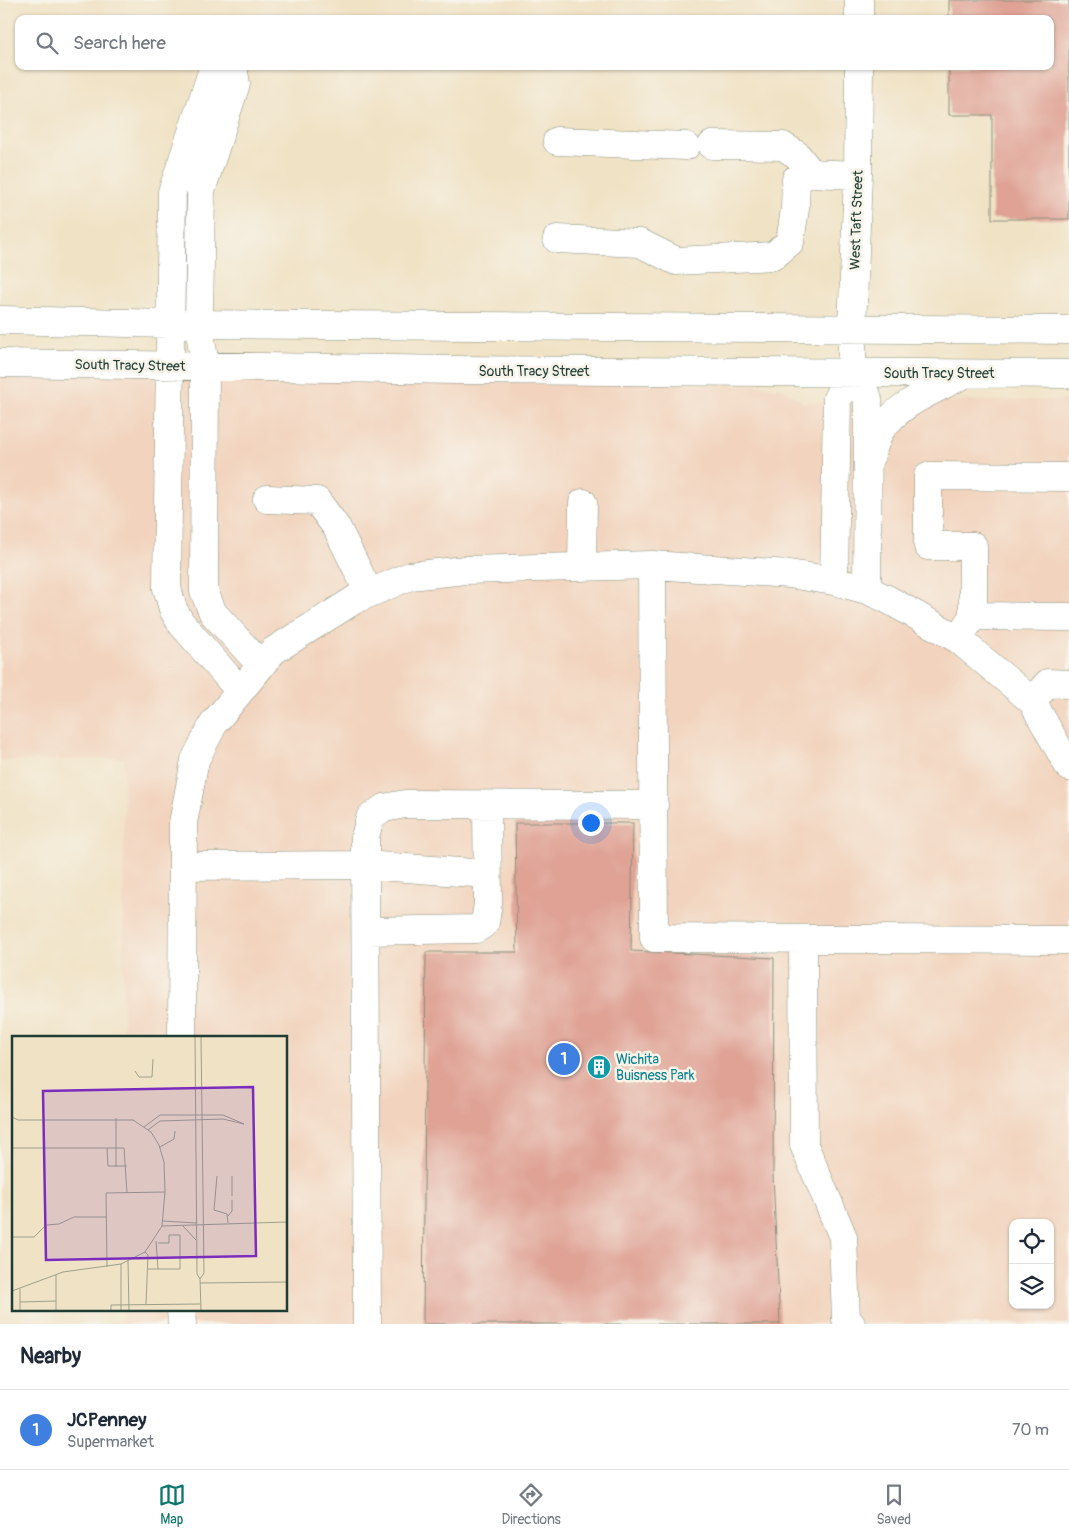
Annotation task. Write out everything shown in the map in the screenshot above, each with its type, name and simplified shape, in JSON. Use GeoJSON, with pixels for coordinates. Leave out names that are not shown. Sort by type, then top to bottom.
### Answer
{"type":"FeatureCollection","features":[{"type":"Feature","properties":{"kind":"street"},"geometry":{"type":"LineString","coordinates":[[859,0],[859,15]]}},
{"type":"Feature","properties":{"kind":"street"},"geometry":{"type":"LineString","coordinates":[[219,70],[211,76],[172,192],[167,588],[173,610],[182,623],[240,691]]}},
{"type":"Feature","properties":{"kind":"street"},"geometry":{"type":"LineString","coordinates":[[234,70],[236,84],[201,191],[199,324],[205,367],[204,591],[213,613],[261,665]]}},
{"type":"Feature","properties":{"kind":"street","name":"West Taft Street"},"geometry":{"type":"LineString","coordinates":[[852,373],[858,175],[858,70]]}},
{"type":"Feature","properties":{"kind":"street"},"geometry":{"type":"LineString","coordinates":[[557,141],[699,146],[784,146],[797,155],[811,173]]}},
{"type":"Feature","properties":{"kind":"street"},"geometry":{"type":"LineString","coordinates":[[557,239],[640,243],[676,261],[774,256],[790,242],[795,208],[796,179],[811,173],[858,175]]}},
{"type":"Feature","properties":{"kind":"street"},"geometry":{"type":"LineString","coordinates":[[0,320],[170,324],[1069,330]]}},
{"type":"Feature","properties":{"kind":"street","name":"South Tracy Street"},"geometry":{"type":"LineString","coordinates":[[0,363],[205,367],[1069,374]]}},
{"type":"Feature","properties":{"kind":"street"},"geometry":{"type":"LineString","coordinates":[[834,581],[836,398],[852,373],[868,398],[868,590]]}},
{"type":"Feature","properties":{"kind":"street"},"geometry":{"type":"LineString","coordinates":[[868,463],[880,432],[900,409],[921,396],[966,374]]}},
{"type":"Feature","properties":{"kind":"street"},"geometry":{"type":"LineString","coordinates":[[958,639],[973,616],[973,546],[928,546],[928,476],[1069,477]]}},
{"type":"Feature","properties":{"kind":"street"},"geometry":{"type":"LineString","coordinates":[[267,499],[317,501],[336,528],[369,593]]}},
{"type":"Feature","properties":{"kind":"street"},"geometry":{"type":"LineString","coordinates":[[582,503],[582,567]]}},
{"type":"Feature","properties":{"kind":"street"},"geometry":{"type":"LineString","coordinates":[[652,565],[654,938],[1069,940]]}},
{"type":"Feature","properties":{"kind":"street"},"geometry":{"type":"LineString","coordinates":[[182,1036],[183,823],[195,760],[214,723],[273,651],[356,598],[410,576],[465,570],[652,565],[790,574],[834,581],[868,590],[958,639],[1032,701],[1069,766]]}},
{"type":"Feature","properties":{"kind":"street"},"geometry":{"type":"LineString","coordinates":[[973,616],[1069,617]]}},
{"type":"Feature","properties":{"kind":"street"},"geometry":{"type":"LineString","coordinates":[[1032,701],[1048,683],[1069,684]]}},
{"type":"Feature","properties":{"kind":"street"},"geometry":{"type":"LineString","coordinates":[[366,1324],[365,865],[366,837],[370,818],[384,808],[405,804],[654,805]]}},
{"type":"Feature","properties":{"kind":"street"},"geometry":{"type":"LineString","coordinates":[[366,931],[476,928],[485,922],[488,903],[487,805]]}},
{"type":"Feature","properties":{"kind":"street"},"geometry":{"type":"LineString","coordinates":[[183,866],[365,865],[487,874]]}},
{"type":"Feature","properties":{"kind":"street"},"geometry":{"type":"LineString","coordinates":[[803,939],[804,1145],[843,1237],[846,1319],[851,1324]]}},
{"type":"Feature","properties":{"kind":"shaded area"},"geometry":{"type":"Polygon","coordinates":[[[0,373],[756,385],[782,388],[802,402],[1069,400],[1069,1324],[122,1324],[122,1312],[288,1312],[288,1036],[123,1036],[124,758],[0,761],[0,373]]]}},
{"type":"Feature","properties":{"kind":"building"},"geometry":{"type":"Polygon","coordinates":[[[949,0],[1069,0],[1069,219],[992,219],[992,115],[949,115],[949,70],[1054,70],[1054,15],[949,15],[949,0]]]}},
{"type":"Feature","properties":{"kind":"building","name":"Wichita Buisness Park"},"geometry":{"type":"Polygon","coordinates":[[[515,823],[633,823],[631,951],[774,958],[773,1176],[780,1324],[423,1324],[426,952],[517,952],[515,823]]]}},
{"type":"Feature","properties":{"kind":"place","name":"JCPenney"},"geometry":{"type":"Point","coordinates":[564,1059]}},
{"type":"Feature","properties":{"kind":"place","name":"Wichita Buisness Park"},"geometry":{"type":"Point","coordinates":[599,1067]}}]}
